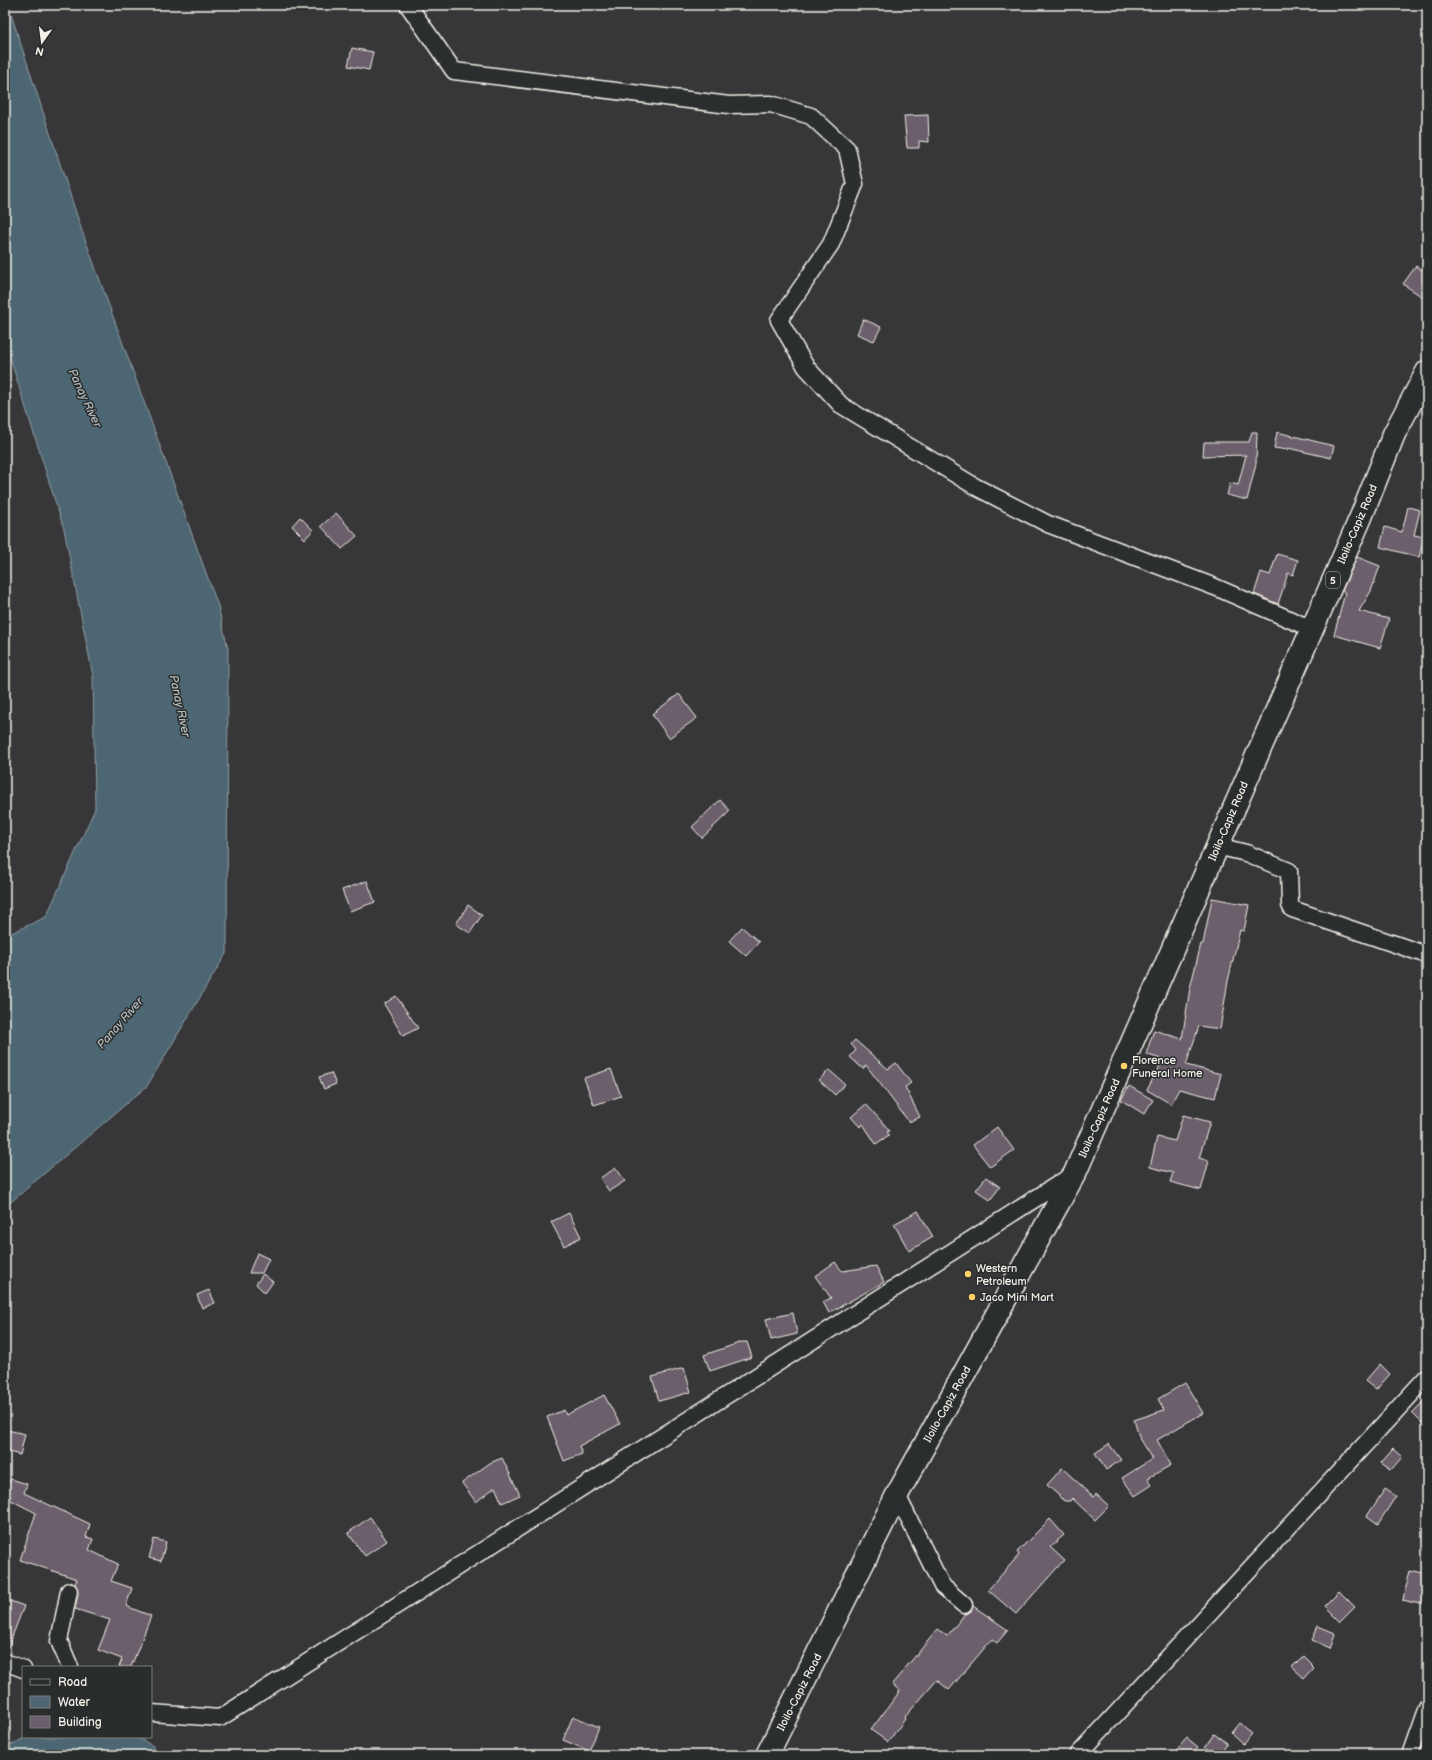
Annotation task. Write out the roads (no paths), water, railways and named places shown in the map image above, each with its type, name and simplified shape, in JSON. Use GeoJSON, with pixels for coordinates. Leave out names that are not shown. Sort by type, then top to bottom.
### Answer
{"type":"FeatureCollection","features":[{"type":"Feature","properties":{"kind":"highway","name":"Iloilo-Capiz Road"},"geometry":{"type":"LineString","coordinates":[[767,1755],[897,1495],[1075,1174],[1218,846],[1241,789],[1312,630],[1361,516],[1394,434],[1427,372]]}},
{"type":"Feature","properties":{"kind":"street"},"geometry":{"type":"LineString","coordinates":[[408,5],[454,71],[729,105],[771,104],[811,116],[847,149],[855,184],[831,244],[779,320],[806,367],[840,405],[976,487],[1048,524],[1216,587],[1312,630]]}},
{"type":"Feature","properties":{"kind":"street"},"geometry":{"type":"LineString","coordinates":[[1218,846],[1246,853],[1289,871],[1290,905],[1292,909],[1427,954]]}},
{"type":"Feature","properties":{"kind":"street"},"geometry":{"type":"LineString","coordinates":[[152,1713],[220,1718],[1075,1174]]}},
{"type":"Feature","properties":{"kind":"street"},"geometry":{"type":"LineString","coordinates":[[1078,1755],[1427,1377]]}},
{"type":"Feature","properties":{"kind":"street"},"geometry":{"type":"LineString","coordinates":[[897,1495],[942,1586],[964,1605]]}},
{"type":"Feature","properties":{"kind":"street"},"geometry":{"type":"LineString","coordinates":[[69,1591],[59,1641],[70,1666]]}},
{"type":"Feature","properties":{"kind":"street"},"geometry":{"type":"LineString","coordinates":[[5,1662],[22,1669]]}},
{"type":"Feature","properties":{"kind":"street"},"geometry":{"type":"LineString","coordinates":[[1411,1755],[1427,1707]]}},
{"type":"Feature","properties":{"kind":"street"},"geometry":{"type":"LineString","coordinates":[[1411,1755],[1427,1742]]}},
{"type":"Feature","properties":{"kind":"water","name":"Panay River"},"geometry":{"type":"Polygon","coordinates":[[[5,5],[8,5],[82,231],[218,606],[228,649],[227,952],[147,1086],[5,1207],[5,936],[46,917],[95,809],[93,676],[64,529],[5,342],[5,5]]]}},
{"type":"Feature","properties":{"kind":"water"},"geometry":{"type":"Polygon","coordinates":[[[24,1738],[138,1738],[153,1746],[152,1755],[5,1755],[7,1747],[24,1738]]]}},
{"type":"Feature","properties":{"kind":"place","name":"Florence Funeral Home"},"geometry":{"type":"Point","coordinates":[1124,1066]}},
{"type":"Feature","properties":{"kind":"place","name":"Western Petroleum"},"geometry":{"type":"Point","coordinates":[968,1274]}},
{"type":"Feature","properties":{"kind":"place","name":"Jaco Mini Mart"},"geometry":{"type":"Point","coordinates":[972,1297]}}]}
